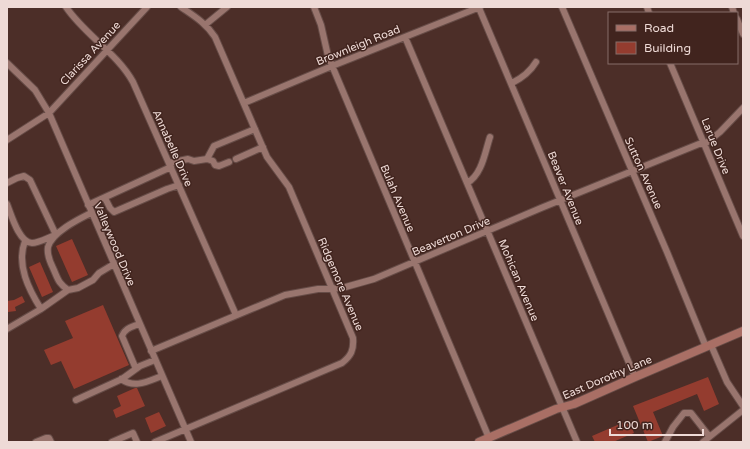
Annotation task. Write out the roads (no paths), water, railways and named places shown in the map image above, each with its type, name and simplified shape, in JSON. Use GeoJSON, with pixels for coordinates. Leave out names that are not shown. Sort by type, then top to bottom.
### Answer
{"type":"FeatureCollection","features":[{"type":"Feature","properties":{"kind":"main road","name":"East Dorothy Lane"},"geometry":{"type":"LineString","coordinates":[[479,442],[522,422],[574,404],[743,331]]}},
{"type":"Feature","properties":{"kind":"street","name":"Annabelle Drive"},"geometry":{"type":"LineString","coordinates":[[66,7],[80,24],[121,65],[134,82],[236,315]]}},
{"type":"Feature","properties":{"kind":"street","name":"Clarissa Avenue"},"geometry":{"type":"LineString","coordinates":[[7,140],[49,113],[147,7]]}},
{"type":"Feature","properties":{"kind":"street","name":"Ridgemore Avenue"},"geometry":{"type":"LineString","coordinates":[[155,442],[342,363],[353,350],[353,338],[289,187],[272,165],[263,147],[215,37],[205,25],[181,7]]}},
{"type":"Feature","properties":{"kind":"street"},"geometry":{"type":"LineString","coordinates":[[205,25],[227,7]]}},
{"type":"Feature","properties":{"kind":"street","name":"Bulah Avenue"},"geometry":{"type":"LineString","coordinates":[[314,7],[332,66],[489,438]]}},
{"type":"Feature","properties":{"kind":"street","name":"Brownleigh Road"},"geometry":{"type":"LineString","coordinates":[[244,103],[480,7]]}},
{"type":"Feature","properties":{"kind":"street","name":"Beaver Avenue"},"geometry":{"type":"LineString","coordinates":[[480,7],[635,377]]}},
{"type":"Feature","properties":{"kind":"street","name":"Sutton Avenue"},"geometry":{"type":"LineString","coordinates":[[562,7],[708,346],[724,376],[743,406]]}},
{"type":"Feature","properties":{"kind":"street"},"geometry":{"type":"LineString","coordinates":[[738,22],[743,34]]}},
{"type":"Feature","properties":{"kind":"street","name":"Mohican Avenue"},"geometry":{"type":"LineString","coordinates":[[405,37],[577,442]]}},
{"type":"Feature","properties":{"kind":"street"},"geometry":{"type":"LineString","coordinates":[[512,84],[532,69],[536,62]]}},
{"type":"Feature","properties":{"kind":"street","name":"Valleywood Drive"},"geometry":{"type":"LineString","coordinates":[[7,63],[35,90],[49,113],[191,442]]}},
{"type":"Feature","properties":{"kind":"street","name":"Larue Drive"},"geometry":{"type":"LineString","coordinates":[[670,64],[743,236]]}},
{"type":"Feature","properties":{"kind":"street","name":"Beaverton Drive"},"geometry":{"type":"LineString","coordinates":[[151,351],[285,295],[307,291],[333,289],[374,279],[702,143],[705,144],[720,132],[743,108]]}},
{"type":"Feature","properties":{"kind":"street"},"geometry":{"type":"LineString","coordinates":[[207,159],[214,146],[255,129]]}},
{"type":"Feature","properties":{"kind":"street"},"geometry":{"type":"LineString","coordinates":[[467,183],[473,179],[477,173],[490,137]]}},
{"type":"Feature","properties":{"kind":"street"},"geometry":{"type":"LineString","coordinates":[[236,159],[263,147]]}},
{"type":"Feature","properties":{"kind":"street"},"geometry":{"type":"LineString","coordinates":[[88,205],[170,165],[188,159],[194,161],[207,159],[213,161],[215,165],[219,166],[229,162]]}},
{"type":"Feature","properties":{"kind":"street"},"geometry":{"type":"LineString","coordinates":[[7,183],[24,176],[30,180],[56,234]]}},
{"type":"Feature","properties":{"kind":"street"},"geometry":{"type":"LineString","coordinates":[[105,198],[110,208],[114,212],[179,185]]}},
{"type":"Feature","properties":{"kind":"street"},"geometry":{"type":"LineString","coordinates":[[7,204],[20,237],[25,241],[32,243],[56,234],[67,226],[91,213]]}},
{"type":"Feature","properties":{"kind":"street"},"geometry":{"type":"LineString","coordinates":[[56,234],[48,246],[50,260],[60,284],[68,290]]}},
{"type":"Feature","properties":{"kind":"street"},"geometry":{"type":"LineString","coordinates":[[25,241],[22,249],[22,258],[26,280],[30,292],[41,309]]}},
{"type":"Feature","properties":{"kind":"street"},"geometry":{"type":"LineString","coordinates":[[7,329],[41,309],[68,290],[78,288],[93,280],[99,273],[114,264]]}},
{"type":"Feature","properties":{"kind":"street"},"geometry":{"type":"LineString","coordinates":[[136,369],[122,336],[128,328],[139,324]]}},
{"type":"Feature","properties":{"kind":"street"},"geometry":{"type":"LineString","coordinates":[[76,400],[121,379],[136,369],[155,360]]}},
{"type":"Feature","properties":{"kind":"street"},"geometry":{"type":"LineString","coordinates":[[121,379],[131,384],[138,384],[162,376]]}},
{"type":"Feature","properties":{"kind":"street"},"geometry":{"type":"LineString","coordinates":[[703,442],[743,410]]}},
{"type":"Feature","properties":{"kind":"street"},"geometry":{"type":"LineString","coordinates":[[665,442],[673,427],[684,413],[692,413],[709,436]]}},
{"type":"Feature","properties":{"kind":"street"},"geometry":{"type":"LineString","coordinates":[[112,442],[133,432],[138,442]]}},
{"type":"Feature","properties":{"kind":"street"},"geometry":{"type":"LineString","coordinates":[[36,442],[46,438],[50,440]]}}]}
